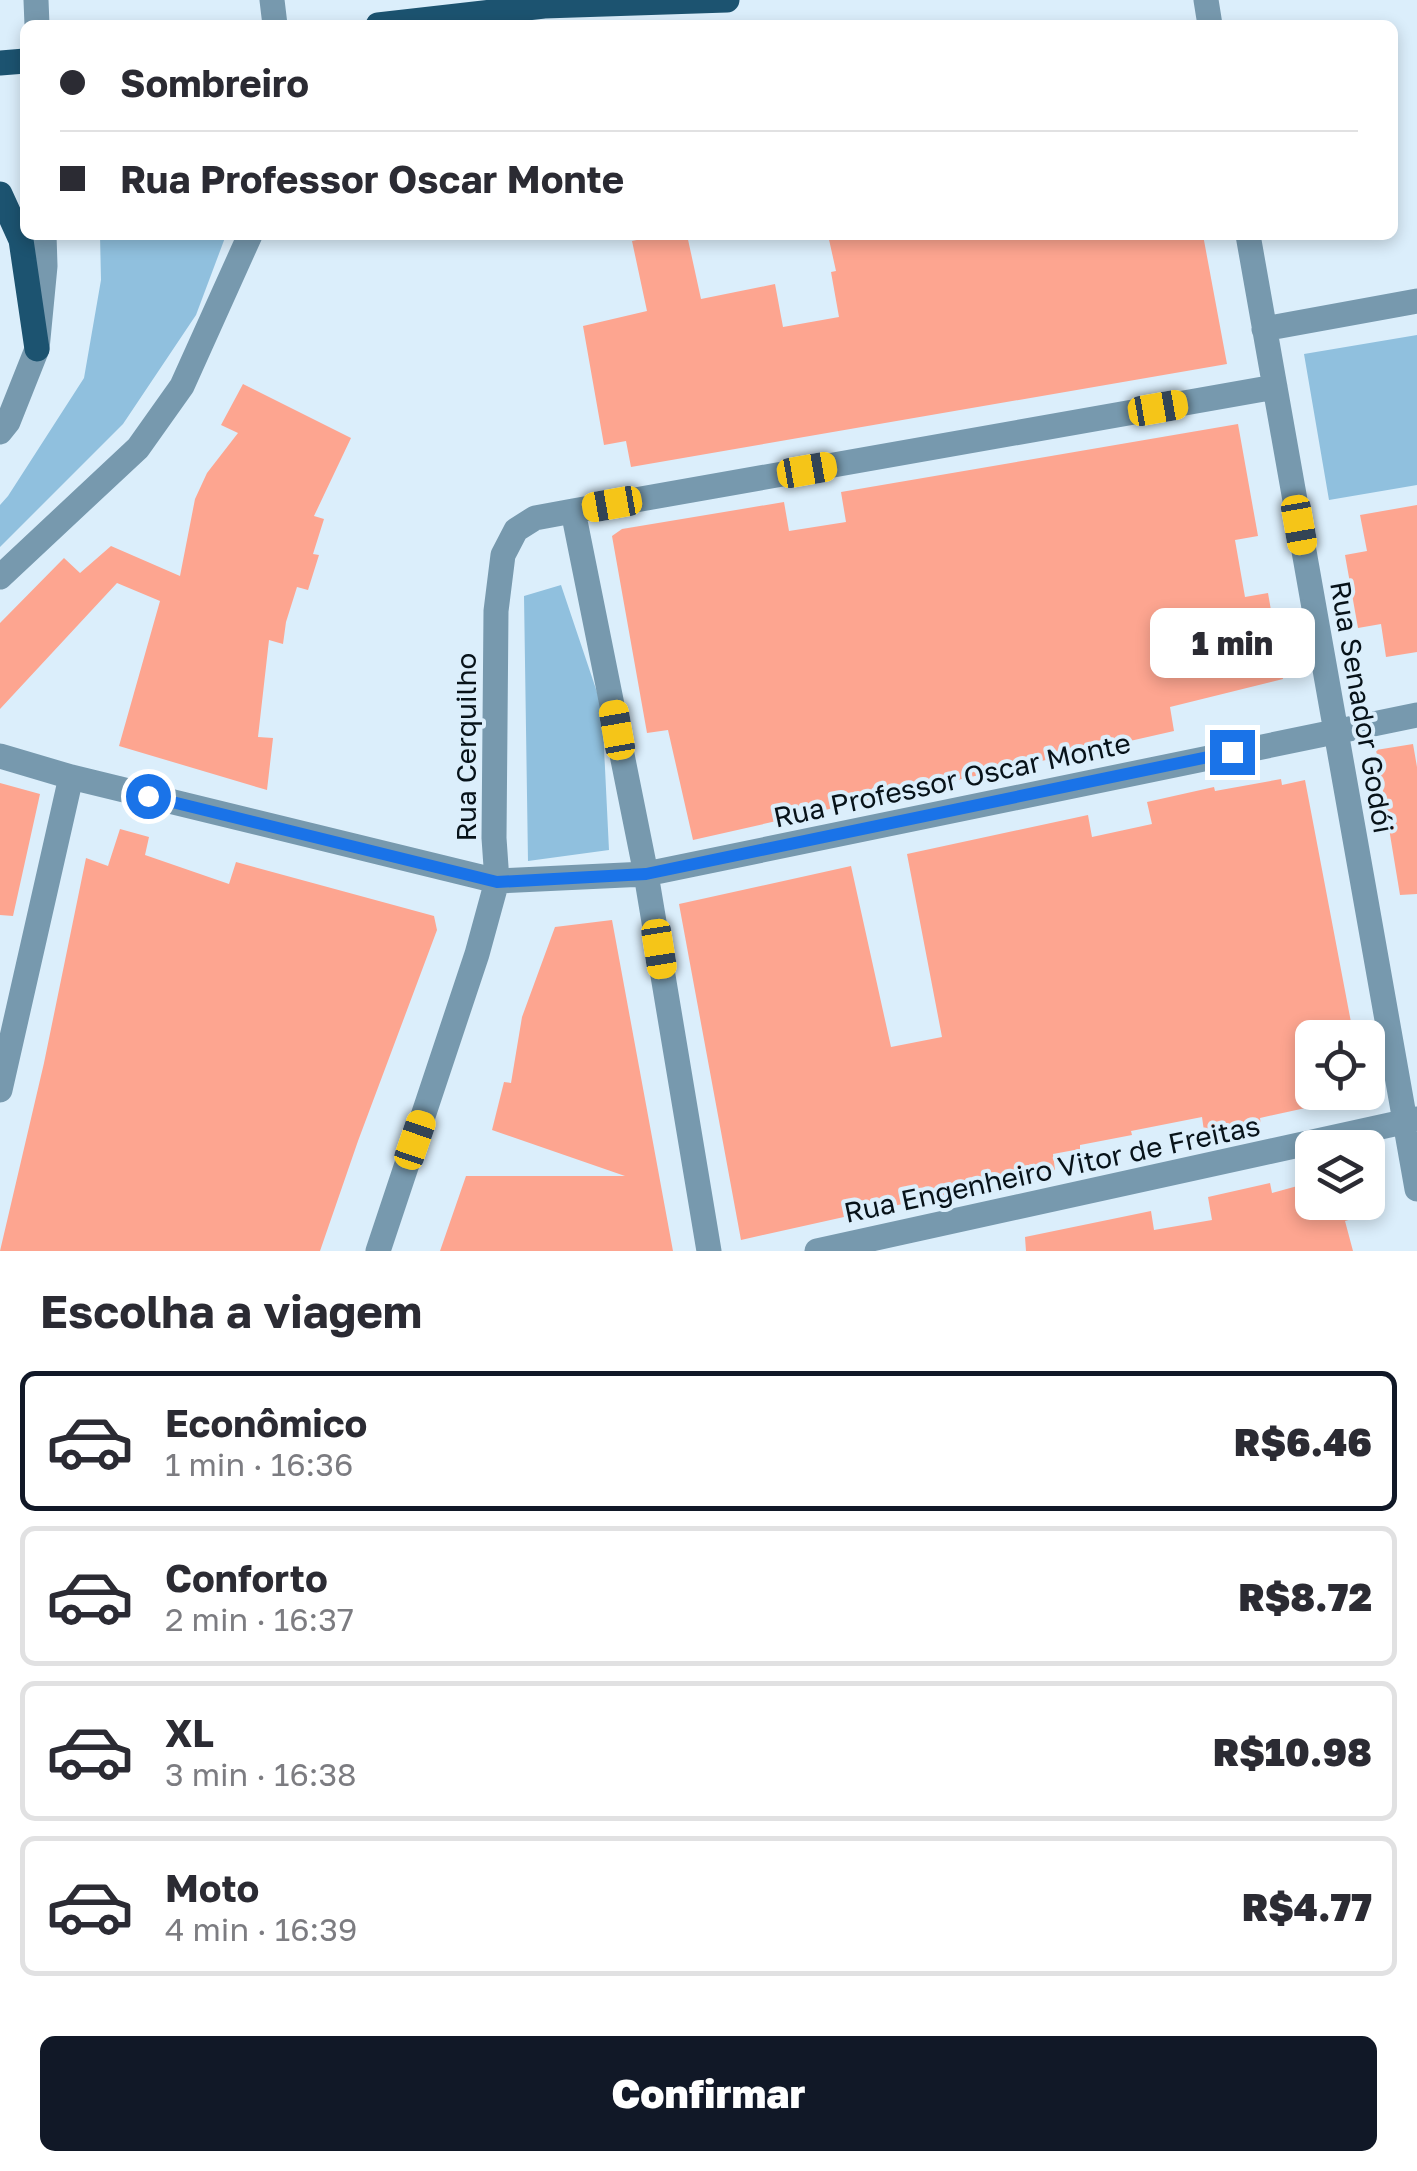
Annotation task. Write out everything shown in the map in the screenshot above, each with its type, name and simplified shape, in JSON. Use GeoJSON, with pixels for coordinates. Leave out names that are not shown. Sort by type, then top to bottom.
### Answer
{"type":"FeatureCollection","features":[{"type":"Feature","properties":{"kind":"main road"},"geometry":{"type":"LineString","coordinates":[[422,20],[544,6],[727,0]]}},
{"type":"Feature","properties":{"kind":"main road"},"geometry":{"type":"LineString","coordinates":[[508,20],[544,6]]}},
{"type":"Feature","properties":{"kind":"main road"},"geometry":{"type":"LineString","coordinates":[[0,194],[20,238]]}},
{"type":"Feature","properties":{"kind":"main road"},"geometry":{"type":"LineString","coordinates":[[21,240],[38,348]]}},
{"type":"Feature","properties":{"kind":"street"},"geometry":{"type":"LineString","coordinates":[[0,432],[8,422],[38,348],[44,240]]}},
{"type":"Feature","properties":{"kind":"street"},"geometry":{"type":"LineString","coordinates":[[0,577],[138,448],[182,386],[248,240]]}},
{"type":"Feature","properties":{"kind":"street","name":"Rua Senador Godói"},"geometry":{"type":"LineString","coordinates":[[1249,240],[1336,731],[1411,1120],[1417,1189]]}},
{"type":"Feature","properties":{"kind":"street"},"geometry":{"type":"LineString","coordinates":[[1264,329],[1417,301]]}},
{"type":"Feature","properties":{"kind":"street","name":"Rua Cerquilho"},"geometry":{"type":"LineString","coordinates":[[378,1251],[477,954],[497,882],[496,610],[503,554],[516,530],[535,518],[1275,387]]}},
{"type":"Feature","properties":{"kind":"street"},"geometry":{"type":"LineString","coordinates":[[573,511],[646,874],[709,1251]]}},
{"type":"Feature","properties":{"kind":"street","name":"Rua Professor Oscar Monte"},"geometry":{"type":"LineString","coordinates":[[0,756],[497,882],[646,874],[1417,715]]}},
{"type":"Feature","properties":{"kind":"street"},"geometry":{"type":"LineString","coordinates":[[0,1090],[71,777]]}},
{"type":"Feature","properties":{"kind":"street","name":"Rua Engenheiro Vitor de Freitas"},"geometry":{"type":"LineString","coordinates":[[817,1251],[1411,1120]]}},
{"type":"Feature","properties":{"kind":"shaded area"},"geometry":{"type":"Polygon","coordinates":[[[100,240],[224,240],[196,315],[123,424],[0,547],[0,505],[84,378],[101,280],[100,240]]]}},
{"type":"Feature","properties":{"kind":"shaded area"},"geometry":{"type":"Polygon","coordinates":[[[1417,335],[1417,485],[1329,500],[1304,354],[1417,335]]]}},
{"type":"Feature","properties":{"kind":"shaded area"},"geometry":{"type":"Polygon","coordinates":[[[561,585],[602,707],[609,850],[528,861],[524,596],[561,585]]]}},
{"type":"Feature","properties":{"kind":"building"},"geometry":{"type":"Polygon","coordinates":[[[688,240],[701,299],[775,284],[783,327],[839,317],[829,240],[1204,240],[1227,364],[631,467],[626,441],[604,445],[583,326],[647,311],[632,241],[688,240]]]}},
{"type":"Feature","properties":{"kind":"building"},"geometry":{"type":"Polygon","coordinates":[[[243,384],[351,438],[314,516],[324,519],[313,554],[319,555],[308,590],[297,587],[283,644],[269,640],[258,737],[273,738],[267,790],[119,746],[160,601],[117,583],[0,709],[0,623],[64,558],[80,573],[111,546],[180,576],[195,499],[207,473],[238,433],[221,425],[243,384]]]}},
{"type":"Feature","properties":{"kind":"building"},"geometry":{"type":"Polygon","coordinates":[[[1238,424],[1258,536],[1235,540],[1245,597],[1268,593],[1283,679],[1170,707],[1174,731],[693,840],[668,730],[647,733],[612,536],[622,529],[784,502],[789,531],[846,522],[841,492],[1238,424]]]}},
{"type":"Feature","properties":{"kind":"building"},"geometry":{"type":"Polygon","coordinates":[[[1417,505],[1417,652],[1386,657],[1381,624],[1358,628],[1345,555],[1367,551],[1360,515],[1417,505]]]}},
{"type":"Feature","properties":{"kind":"building"},"geometry":{"type":"Polygon","coordinates":[[[1413,744],[1417,767],[1417,894],[1400,895],[1376,750],[1413,744]]]}},
{"type":"Feature","properties":{"kind":"building"},"geometry":{"type":"Polygon","coordinates":[[[1281,779],[1282,785],[1305,780],[1351,1020],[1295,1020],[1296,1110],[1260,1118],[1261,1126],[1205,1138],[1202,1117],[1131,1131],[1132,1135],[1053,1154],[1055,1170],[741,1240],[679,904],[851,866],[891,1047],[942,1037],[907,854],[1088,815],[1092,837],[1152,824],[1147,802],[1214,787],[1215,791],[1281,779]]]}},
{"type":"Feature","properties":{"kind":"building"},"geometry":{"type":"Polygon","coordinates":[[[0,783],[40,794],[13,916],[0,915],[0,783]]]}},
{"type":"Feature","properties":{"kind":"building"},"geometry":{"type":"Polygon","coordinates":[[[120,829],[149,837],[145,855],[229,884],[236,862],[434,916],[437,930],[320,1251],[0,1251],[86,858],[108,866],[120,829]]]}},
{"type":"Feature","properties":{"kind":"building"},"geometry":{"type":"Polygon","coordinates":[[[612,920],[673,1251],[440,1251],[466,1176],[625,1176],[492,1130],[504,1082],[511,1083],[522,1017],[555,927],[612,920]]]}},
{"type":"Feature","properties":{"kind":"building"},"geometry":{"type":"Polygon","coordinates":[[[1270,1183],[1272,1193],[1295,1187],[1295,1220],[1348,1220],[1345,1221],[1353,1251],[1026,1251],[1025,1237],[1151,1211],[1154,1230],[1212,1220],[1208,1197],[1270,1183]]]}},
{"type":"Feature","properties":{"kind":"route"},"geometry":{"type":"LineString","coordinates":[[148,796],[497,882],[646,874],[1232,752]]}}]}
